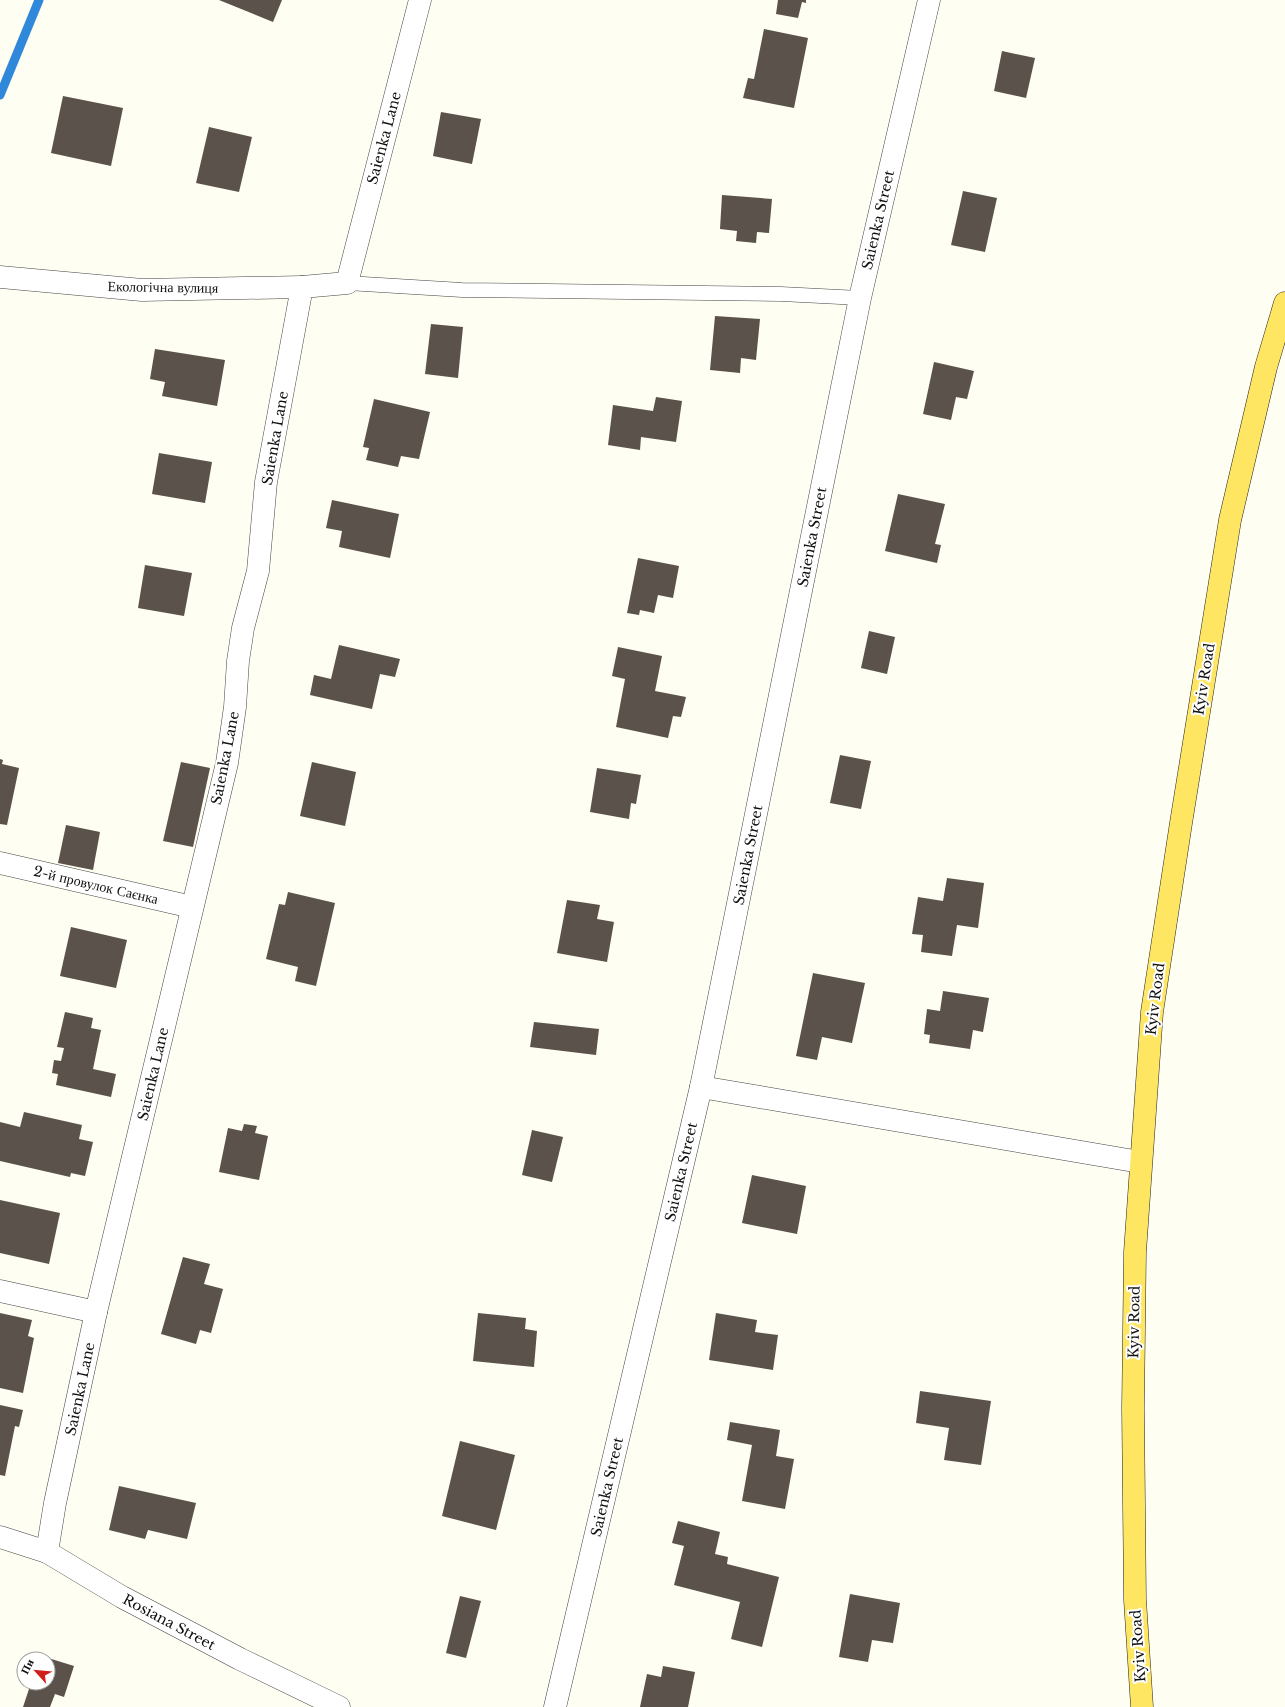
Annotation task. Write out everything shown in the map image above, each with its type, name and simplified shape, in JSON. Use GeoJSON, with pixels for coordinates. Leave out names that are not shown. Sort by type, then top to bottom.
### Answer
{"type":"FeatureCollection","features":[{"type":"Feature","properties":{"kind":"main road","name":"Kyiv Road"},"geometry":{"type":"LineString","coordinates":[[1142,1707],[1135,1600],[1133,1408],[1135,1252],[1140,1162],[1153,1004],[1229,528],[1266,367],[1285,303]]}},
{"type":"Feature","properties":{"kind":"street","name":"Saienka Lane"},"geometry":{"type":"LineString","coordinates":[[346,283],[420,0]]}},
{"type":"Feature","properties":{"kind":"street","name":"Saienka Street"},"geometry":{"type":"LineString","coordinates":[[555,1707],[701,1087],[860,298],[929,0]]}},
{"type":"Feature","properties":{"kind":"street","name":"Екологічна вулиця"},"geometry":{"type":"LineString","coordinates":[[0,276],[142,290],[302,287]]}},
{"type":"Feature","properties":{"kind":"street"},"geometry":{"type":"LineString","coordinates":[[302,287],[346,283]]}},
{"type":"Feature","properties":{"kind":"street","name":"Saienka Lane"},"geometry":{"type":"LineString","coordinates":[[47,1552],[55,1503],[96,1312],[227,763],[235,707],[238,661],[243,628],[258,571],[266,482],[302,287]]}},
{"type":"Feature","properties":{"kind":"street","name":"2-й провулок Саєнка"},"geometry":{"type":"LineString","coordinates":[[0,863],[192,907]]}},
{"type":"Feature","properties":{"kind":"street"},"geometry":{"type":"LineString","coordinates":[[701,1087],[1140,1162]]}},
{"type":"Feature","properties":{"kind":"street"},"geometry":{"type":"LineString","coordinates":[[0,1291],[96,1312]]}},
{"type":"Feature","properties":{"kind":"street","name":"Rosiana Street"},"geometry":{"type":"LineString","coordinates":[[0,1537],[47,1552],[143,1608],[240,1659],[339,1707]]}},
{"type":"Feature","properties":{"kind":"lane"},"geometry":{"type":"LineString","coordinates":[[346,283],[462,290],[781,294],[860,298]]}},
{"type":"Feature","properties":{"kind":"building"},"geometry":{"type":"Polygon","coordinates":[[[219,0],[282,0],[273,22],[219,0]]]}},
{"type":"Feature","properties":{"kind":"building"},"geometry":{"type":"Polygon","coordinates":[[[778,0],[806,0],[806,3],[802,2],[798,18],[776,14],[778,0]]]}},
{"type":"Feature","properties":{"kind":"building"},"geometry":{"type":"Polygon","coordinates":[[[764,29],[808,38],[794,108],[743,98],[748,78],[754,79],[764,29]]]}},
{"type":"Feature","properties":{"kind":"building"},"geometry":{"type":"Polygon","coordinates":[[[1002,51],[1035,58],[1026,98],[994,91],[1002,51]]]}},
{"type":"Feature","properties":{"kind":"building"},"geometry":{"type":"Polygon","coordinates":[[[63,96],[123,108],[111,166],[51,153],[63,96]]]}},
{"type":"Feature","properties":{"kind":"building"},"geometry":{"type":"Polygon","coordinates":[[[441,112],[481,119],[472,164],[433,156],[441,112]]]}},
{"type":"Feature","properties":{"kind":"building"},"geometry":{"type":"Polygon","coordinates":[[[209,127],[252,137],[239,192],[196,183],[209,127]]]}},
{"type":"Feature","properties":{"kind":"building"},"geometry":{"type":"Polygon","coordinates":[[[963,191],[997,198],[985,252],[951,245],[963,191]]]}},
{"type":"Feature","properties":{"kind":"building"},"geometry":{"type":"Polygon","coordinates":[[[722,195],[772,199],[769,233],[757,232],[756,243],[736,241],[737,231],[720,229],[722,195]]]}},
{"type":"Feature","properties":{"kind":"building"},"geometry":{"type":"Polygon","coordinates":[[[715,316],[760,319],[756,360],[741,358],[740,373],[710,370],[715,316]]]}},
{"type":"Feature","properties":{"kind":"building"},"geometry":{"type":"Polygon","coordinates":[[[431,324],[463,327],[458,378],[425,374],[431,324]]]}},
{"type":"Feature","properties":{"kind":"building"},"geometry":{"type":"Polygon","coordinates":[[[155,349],[225,360],[217,406],[162,396],[165,382],[150,379],[155,349]]]}},
{"type":"Feature","properties":{"kind":"building"},"geometry":{"type":"Polygon","coordinates":[[[934,362],[974,371],[967,399],[956,397],[951,420],[923,414],[934,362]]]}},
{"type":"Feature","properties":{"kind":"building"},"geometry":{"type":"Polygon","coordinates":[[[656,397],[682,401],[676,442],[641,437],[640,450],[608,445],[613,405],[653,411],[656,397]]]}},
{"type":"Feature","properties":{"kind":"building"},"geometry":{"type":"Polygon","coordinates":[[[374,399],[430,412],[419,459],[401,456],[398,467],[366,460],[369,448],[363,447],[374,399]]]}},
{"type":"Feature","properties":{"kind":"building"},"geometry":{"type":"Polygon","coordinates":[[[159,453],[212,462],[205,503],[152,494],[159,453]]]}},
{"type":"Feature","properties":{"kind":"building"},"geometry":{"type":"Polygon","coordinates":[[[898,494],[945,504],[935,544],[941,545],[937,563],[885,551],[898,494]]]}},
{"type":"Feature","properties":{"kind":"building"},"geometry":{"type":"Polygon","coordinates":[[[332,500],[399,514],[390,558],[339,547],[342,531],[326,528],[332,500]]]}},
{"type":"Feature","properties":{"kind":"building"},"geometry":{"type":"Polygon","coordinates":[[[638,558],[679,566],[673,598],[658,595],[654,613],[640,610],[639,615],[627,613],[638,558]]]}},
{"type":"Feature","properties":{"kind":"building"},"geometry":{"type":"Polygon","coordinates":[[[145,565],[192,573],[184,616],[138,608],[145,565]]]}},
{"type":"Feature","properties":{"kind":"building"},"geometry":{"type":"Polygon","coordinates":[[[869,631],[895,637],[887,674],[861,668],[869,631]]]}},
{"type":"Feature","properties":{"kind":"building"},"geometry":{"type":"Polygon","coordinates":[[[339,645],[400,659],[395,677],[380,674],[372,709],[310,695],[314,675],[331,679],[339,645]]]}},
{"type":"Feature","properties":{"kind":"building"},"geometry":{"type":"Polygon","coordinates":[[[618,647],[662,656],[655,691],[686,697],[681,717],[673,716],[668,738],[616,727],[625,679],[612,676],[618,647]]]}},
{"type":"Feature","properties":{"kind":"building"},"geometry":{"type":"Polygon","coordinates":[[[840,755],[871,761],[861,809],[830,803],[840,755]]]}},
{"type":"Feature","properties":{"kind":"building"},"geometry":{"type":"Polygon","coordinates":[[[0,759],[3,760],[2,764],[19,768],[7,825],[0,824],[0,759]]]}},
{"type":"Feature","properties":{"kind":"building"},"geometry":{"type":"Polygon","coordinates":[[[181,762],[210,768],[193,847],[163,841],[181,762]]]}},
{"type":"Feature","properties":{"kind":"building"},"geometry":{"type":"Polygon","coordinates":[[[312,762],[356,772],[345,826],[300,816],[312,762]]]}},
{"type":"Feature","properties":{"kind":"building"},"geometry":{"type":"Polygon","coordinates":[[[597,768],[641,775],[636,804],[631,803],[629,819],[590,812],[597,768]]]}},
{"type":"Feature","properties":{"kind":"building"},"geometry":{"type":"Polygon","coordinates":[[[66,825],[100,832],[93,870],[58,863],[66,825]]]}},
{"type":"Feature","properties":{"kind":"building"},"geometry":{"type":"Polygon","coordinates":[[[947,878],[984,883],[978,928],[957,925],[952,956],[921,952],[923,935],[912,934],[918,897],[943,901],[947,878]]]}},
{"type":"Feature","properties":{"kind":"building"},"geometry":{"type":"Polygon","coordinates":[[[288,892],[335,903],[316,986],[295,981],[298,967],[266,959],[279,904],[285,905],[288,892]]]}},
{"type":"Feature","properties":{"kind":"building"},"geometry":{"type":"Polygon","coordinates":[[[567,900],[600,905],[597,919],[614,922],[607,962],[557,953],[567,900]]]}},
{"type":"Feature","properties":{"kind":"building"},"geometry":{"type":"Polygon","coordinates":[[[71,927],[127,940],[116,988],[60,976],[71,927]]]}},
{"type":"Feature","properties":{"kind":"building"},"geometry":{"type":"Polygon","coordinates":[[[813,973],[865,983],[852,1043],[822,1037],[817,1060],[796,1056],[813,973]]]}},
{"type":"Feature","properties":{"kind":"building"},"geometry":{"type":"Polygon","coordinates":[[[943,991],[989,998],[983,1032],[973,1030],[970,1049],[929,1043],[930,1035],[924,1034],[927,1009],[940,1011],[943,991]]]}},
{"type":"Feature","properties":{"kind":"building"},"geometry":{"type":"Polygon","coordinates":[[[65,1012],[93,1018],[91,1028],[101,1030],[93,1069],[116,1074],[111,1097],[56,1085],[58,1074],[52,1073],[54,1060],[61,1061],[64,1048],[57,1047],[65,1012]]]}},
{"type":"Feature","properties":{"kind":"building"},"geometry":{"type":"Polygon","coordinates":[[[534,1022],[599,1029],[596,1055],[530,1047],[534,1022]]]}},
{"type":"Feature","properties":{"kind":"building"},"geometry":{"type":"Polygon","coordinates":[[[24,1112],[82,1125],[79,1139],[93,1142],[85,1176],[71,1173],[70,1177],[0,1161],[0,1122],[20,1127],[24,1112]]]}},
{"type":"Feature","properties":{"kind":"building"},"geometry":{"type":"Polygon","coordinates":[[[244,1124],[257,1126],[255,1133],[268,1136],[259,1180],[219,1172],[228,1128],[242,1131],[244,1124]]]}},
{"type":"Feature","properties":{"kind":"building"},"geometry":{"type":"Polygon","coordinates":[[[532,1130],[563,1137],[552,1182],[522,1175],[532,1130]]]}},
{"type":"Feature","properties":{"kind":"building"},"geometry":{"type":"Polygon","coordinates":[[[752,1175],[806,1186],[797,1234],[742,1223],[752,1175]]]}},
{"type":"Feature","properties":{"kind":"building"},"geometry":{"type":"Polygon","coordinates":[[[0,1200],[60,1213],[49,1264],[0,1253],[0,1200]]]}},
{"type":"Feature","properties":{"kind":"building"},"geometry":{"type":"Polygon","coordinates":[[[183,1257],[210,1264],[204,1284],[223,1289],[211,1333],[200,1330],[196,1344],[161,1334],[183,1257]]]}},
{"type":"Feature","properties":{"kind":"building"},"geometry":{"type":"Polygon","coordinates":[[[0,1313],[32,1320],[28,1336],[34,1338],[23,1393],[0,1388],[0,1313]]]}},
{"type":"Feature","properties":{"kind":"building"},"geometry":{"type":"Polygon","coordinates":[[[478,1313],[526,1318],[525,1329],[537,1331],[534,1367],[473,1361],[478,1313]]]}},
{"type":"Feature","properties":{"kind":"building"},"geometry":{"type":"Polygon","coordinates":[[[716,1313],[757,1320],[755,1332],[778,1335],[773,1370],[709,1360],[716,1313]]]}},
{"type":"Feature","properties":{"kind":"building"},"geometry":{"type":"Polygon","coordinates":[[[920,1391],[991,1401],[981,1465],[944,1460],[949,1428],[916,1423],[920,1391]]]}},
{"type":"Feature","properties":{"kind":"building"},"geometry":{"type":"Polygon","coordinates":[[[0,1405],[23,1410],[19,1427],[15,1426],[5,1476],[0,1475],[0,1405]]]}},
{"type":"Feature","properties":{"kind":"building"},"geometry":{"type":"Polygon","coordinates":[[[730,1422],[780,1430],[776,1456],[794,1459],[785,1509],[742,1501],[752,1445],[727,1440],[730,1422]]]}},
{"type":"Feature","properties":{"kind":"building"},"geometry":{"type":"Polygon","coordinates":[[[460,1441],[515,1455],[496,1530],[442,1516],[460,1441]]]}},
{"type":"Feature","properties":{"kind":"building"},"geometry":{"type":"Polygon","coordinates":[[[119,1486],[196,1503],[187,1539],[148,1530],[145,1539],[109,1530],[119,1486]]]}},
{"type":"Feature","properties":{"kind":"building"},"geometry":{"type":"Polygon","coordinates":[[[678,1521],[720,1532],[715,1554],[728,1557],[727,1564],[779,1577],[762,1647],[731,1639],[740,1602],[674,1585],[684,1546],[672,1543],[678,1521]]]}},
{"type":"Feature","properties":{"kind":"building"},"geometry":{"type":"Polygon","coordinates":[[[850,1594],[900,1603],[893,1643],[872,1640],[868,1662],[839,1657],[850,1594]]]}},
{"type":"Feature","properties":{"kind":"building"},"geometry":{"type":"Polygon","coordinates":[[[460,1596],[481,1601],[466,1658],[446,1653],[460,1596]]]}},
{"type":"Feature","properties":{"kind":"building"},"geometry":{"type":"Polygon","coordinates":[[[56,1660],[74,1666],[64,1697],[55,1694],[50,1707],[23,1707],[28,1691],[56,1691],[56,1660]]]}},
{"type":"Feature","properties":{"kind":"building"},"geometry":{"type":"Polygon","coordinates":[[[663,1666],[695,1672],[688,1707],[640,1707],[647,1674],[661,1677],[663,1666]]]}},
{"type":"Feature","properties":{"kind":"waterway"},"geometry":{"type":"LineString","coordinates":[[0,95],[39,0]]}}]}
